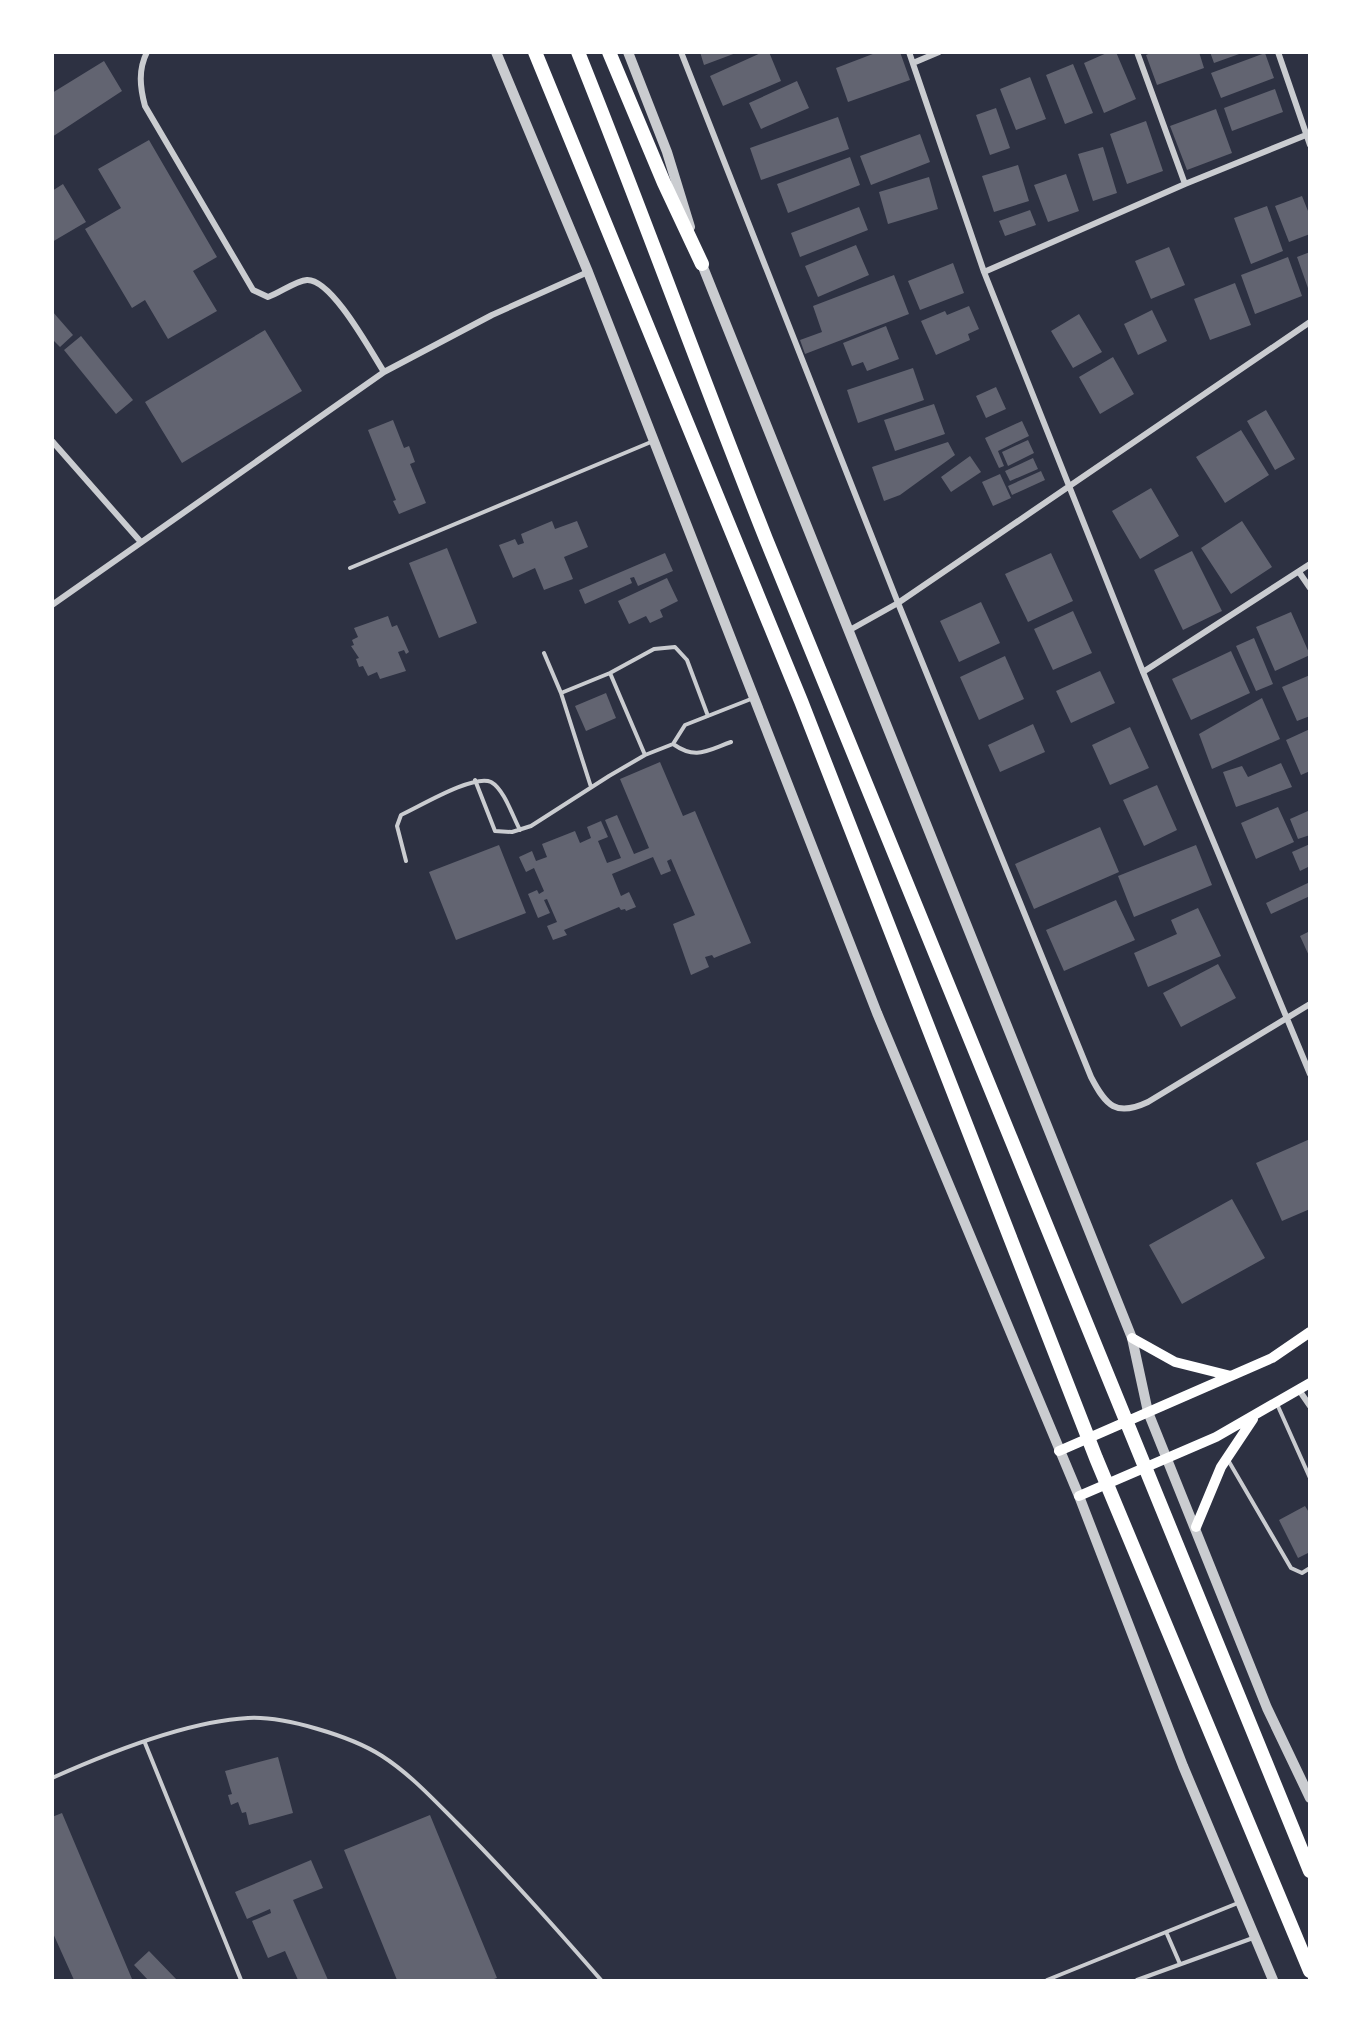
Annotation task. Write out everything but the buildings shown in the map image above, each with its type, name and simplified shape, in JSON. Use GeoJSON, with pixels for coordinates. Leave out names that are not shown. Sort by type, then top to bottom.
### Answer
{"type":"FeatureCollection","features":[{"type":"Feature","properties":{"kind":"highway"},"geometry":{"type":"LineString","coordinates":[[535,52],[801,701],[1096,1458],[1310,1971]]}},
{"type":"Feature","properties":{"kind":"highway"},"geometry":{"type":"LineString","coordinates":[[578,52],[700,375],[766,540],[1310,1871]]}},
{"type":"Feature","properties":{"kind":"highway"},"geometry":{"type":"LineString","coordinates":[[609,52],[664,183],[702,264]]}},
{"type":"Feature","properties":{"kind":"main road"},"geometry":{"type":"LineString","coordinates":[[1059,1451],[1272,1358],[1310,1332]]}},
{"type":"Feature","properties":{"kind":"main road"},"geometry":{"type":"LineString","coordinates":[[1132,1338],[1174,1362],[1231,1376]]}},
{"type":"Feature","properties":{"kind":"main road"},"geometry":{"type":"LineString","coordinates":[[1079,1496],[1167,1456],[1216,1437],[1310,1383]]}},
{"type":"Feature","properties":{"kind":"main road"},"geometry":{"type":"LineString","coordinates":[[1196,1527],[1227,1458],[1255,1416]]}},
{"type":"Feature","properties":{"kind":"street"},"geometry":{"type":"LineString","coordinates":[[147,52],[141,64],[140,86],[145,106],[253,290],[268,297],[307,280],[318,283],[333,295],[384,372]]}},
{"type":"Feature","properties":{"kind":"street"},"geometry":{"type":"LineString","coordinates":[[496,52],[588,272],[877,1013],[1079,1496],[1183,1766],[1239,1903],[1274,1980]]}},
{"type":"Feature","properties":{"kind":"street"},"geometry":{"type":"LineString","coordinates":[[628,52],[667,152],[702,264],[1132,1338],[1148,1412],[1268,1708],[1310,1798]]}},
{"type":"Feature","properties":{"kind":"street"},"geometry":{"type":"LineString","coordinates":[[681,52],[898,603],[1091,1077],[1103,1100],[1118,1109],[1133,1109],[1140,1106],[1170,1091],[1310,1004]]}},
{"type":"Feature","properties":{"kind":"street"},"geometry":{"type":"LineString","coordinates":[[909,52],[984,272],[1143,672],[1310,1074]]}},
{"type":"Feature","properties":{"kind":"street"},"geometry":{"type":"LineString","coordinates":[[913,63],[939,52]]}},
{"type":"Feature","properties":{"kind":"street"},"geometry":{"type":"LineString","coordinates":[[1137,52],[1185,184]]}},
{"type":"Feature","properties":{"kind":"street"},"geometry":{"type":"LineString","coordinates":[[1278,52],[1310,145]]}},
{"type":"Feature","properties":{"kind":"street"},"geometry":{"type":"LineString","coordinates":[[984,272],[1185,184],[1306,135]]}},
{"type":"Feature","properties":{"kind":"street"},"geometry":{"type":"LineString","coordinates":[[52,605],[140,541],[384,372],[492,315],[588,272]]}},
{"type":"Feature","properties":{"kind":"street"},"geometry":{"type":"LineString","coordinates":[[847,631],[898,603],[1310,322]]}},
{"type":"Feature","properties":{"kind":"street"},"geometry":{"type":"LineString","coordinates":[[52,441],[140,541]]}},
{"type":"Feature","properties":{"kind":"street"},"geometry":{"type":"LineString","coordinates":[[1143,672],[1310,564]]}},
{"type":"Feature","properties":{"kind":"street"},"geometry":{"type":"LineString","coordinates":[[1299,572],[1310,588]]}},
{"type":"Feature","properties":{"kind":"street"},"geometry":{"type":"LineString","coordinates":[[1299,1390],[1310,1406]]}},
{"type":"Feature","properties":{"kind":"lane"},"geometry":{"type":"LineString","coordinates":[[351,568],[654,441]]}},
{"type":"Feature","properties":{"kind":"lane"},"geometry":{"type":"LineString","coordinates":[[561,693],[610,673],[654,650],[675,646],[687,660],[708,716]]}},
{"type":"Feature","properties":{"kind":"lane"},"geometry":{"type":"LineString","coordinates":[[544,653],[561,693],[591,787]]}},
{"type":"Feature","properties":{"kind":"lane"},"geometry":{"type":"LineString","coordinates":[[610,673],[645,755]]}},
{"type":"Feature","properties":{"kind":"lane"},"geometry":{"type":"LineString","coordinates":[[475,780],[495,831],[520,830],[531,826],[645,755],[672,744],[685,725],[755,697]]}},
{"type":"Feature","properties":{"kind":"lane"},"geometry":{"type":"LineString","coordinates":[[672,744],[691,754],[702,753],[731,742]]}},
{"type":"Feature","properties":{"kind":"lane"},"geometry":{"type":"LineString","coordinates":[[406,861],[397,826],[400,816],[475,780],[490,782],[498,789],[520,830]]}},
{"type":"Feature","properties":{"kind":"lane"},"geometry":{"type":"LineString","coordinates":[[1276,1403],[1310,1478]]}},
{"type":"Feature","properties":{"kind":"lane"},"geometry":{"type":"LineString","coordinates":[[1227,1458],[1291,1568],[1302,1573],[1310,1568]]}},
{"type":"Feature","properties":{"kind":"lane"},"geometry":{"type":"LineString","coordinates":[[52,1778],[206,1723],[250,1718],[297,1724],[344,1737],[381,1755],[409,1776],[539,1908],[601,1980]]}},
{"type":"Feature","properties":{"kind":"lane"},"geometry":{"type":"LineString","coordinates":[[145,1743],[241,1980]]}},
{"type":"Feature","properties":{"kind":"lane"},"geometry":{"type":"LineString","coordinates":[[1047,1980],[1167,1934],[1239,1903]]}},
{"type":"Feature","properties":{"kind":"lane"},"geometry":{"type":"LineString","coordinates":[[1167,1934],[1180,1964]]}},
{"type":"Feature","properties":{"kind":"lane"},"geometry":{"type":"LineString","coordinates":[[1137,1980],[1254,1938]]}}]}
